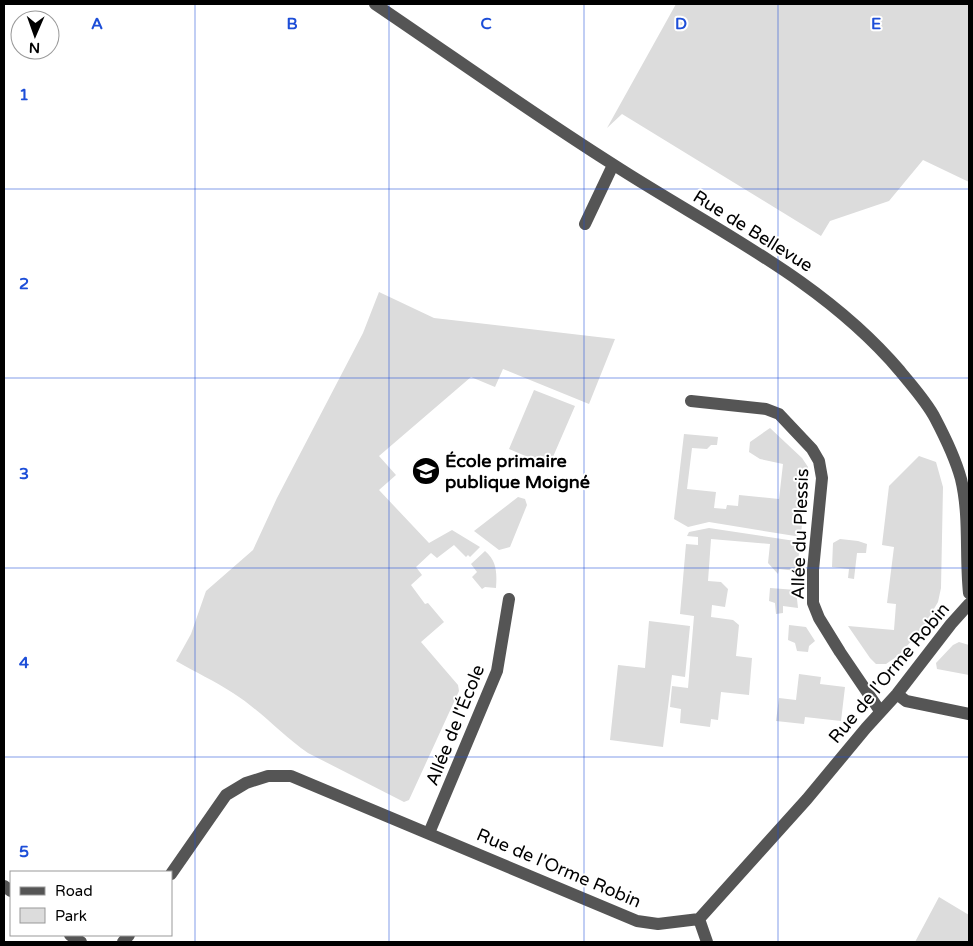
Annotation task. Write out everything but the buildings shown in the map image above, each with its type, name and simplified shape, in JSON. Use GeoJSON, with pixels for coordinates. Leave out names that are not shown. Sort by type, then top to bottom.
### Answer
{"type":"FeatureCollection","features":[{"type":"Feature","properties":{"kind":"street","name":"Rue de Bellevue"},"geometry":{"type":"LineString","coordinates":[[375,4],[613,165],[784,270],[841,312],[886,355],[910,383],[933,415],[950,448],[961,478],[967,527],[969,593]]}},
{"type":"Feature","properties":{"kind":"street"},"geometry":{"type":"LineString","coordinates":[[585,224],[613,165]]}},
{"type":"Feature","properties":{"kind":"street","name":"Allée du Plessis"},"geometry":{"type":"LineString","coordinates":[[691,401],[766,409],[779,414],[812,449],[819,461],[822,478],[813,570],[813,602],[819,618],[834,643],[880,711]]}},
{"type":"Feature","properties":{"kind":"street","name":"Allée de l'École"},"geometry":{"type":"LineString","coordinates":[[429,833],[498,671],[509,599]]}},
{"type":"Feature","properties":{"kind":"street","name":"Rue de l'Orme Robin"},"geometry":{"type":"LineString","coordinates":[[172,873],[226,795],[246,783],[268,776],[291,776],[637,921],[658,924],[699,919],[807,799],[880,711],[897,694],[951,624],[969,604]]}},
{"type":"Feature","properties":{"kind":"street"},"geometry":{"type":"LineString","coordinates":[[897,694],[906,701],[969,714]]}},
{"type":"Feature","properties":{"kind":"street"},"geometry":{"type":"LineString","coordinates":[[699,919],[707,942]]}},
{"type":"Feature","properties":{"kind":"green space"},"geometry":{"type":"Polygon","coordinates":[[[676,4],[969,4],[969,182],[923,160],[889,201],[830,221],[821,236],[622,114],[607,128],[676,4]]]}},
{"type":"Feature","properties":{"kind":"green space"},"geometry":{"type":"Polygon","coordinates":[[[379,292],[434,318],[615,339],[589,404],[503,369],[495,387],[471,377],[379,456],[396,475],[379,490],[429,543],[452,530],[480,547],[470,557],[468,555],[466,557],[454,545],[437,558],[431,553],[416,567],[422,575],[411,585],[425,604],[428,603],[444,622],[421,642],[458,685],[459,691],[409,800],[404,802],[308,753],[243,700],[219,684],[176,661],[191,634],[206,591],[253,550],[277,498],[363,333],[379,292]]]}},
{"type":"Feature","properties":{"kind":"green space"},"geometry":{"type":"Polygon","coordinates":[[[534,390],[575,406],[549,466],[509,449],[534,390]]]}},
{"type":"Feature","properties":{"kind":"green space"},"geometry":{"type":"Polygon","coordinates":[[[770,428],[802,458],[808,467],[801,534],[795,536],[709,522],[688,527],[674,519],[684,434],[718,437],[717,445],[711,445],[707,449],[692,448],[687,489],[716,492],[714,508],[726,509],[727,505],[738,506],[739,495],[779,499],[783,464],[760,459],[749,452],[750,442],[770,428]]]}},
{"type":"Feature","properties":{"kind":"green space"},"geometry":{"type":"Polygon","coordinates":[[[919,456],[936,462],[943,487],[941,588],[938,602],[922,629],[899,655],[886,664],[876,664],[848,626],[894,630],[896,604],[887,603],[894,547],[882,545],[889,486],[919,456]]]}},
{"type":"Feature","properties":{"kind":"green space"},"geometry":{"type":"Polygon","coordinates":[[[518,497],[525,499],[527,505],[510,547],[499,550],[474,531],[518,497]]]}},
{"type":"Feature","properties":{"kind":"green space"},"geometry":{"type":"Polygon","coordinates":[[[709,528],[795,541],[800,544],[797,571],[779,569],[778,574],[768,563],[770,544],[711,539],[708,581],[721,582],[728,589],[725,607],[712,605],[711,617],[733,620],[739,625],[736,656],[752,658],[749,695],[721,692],[718,720],[711,719],[710,727],[680,723],[681,709],[670,707],[672,686],[688,688],[694,616],[680,614],[686,544],[698,545],[698,537],[687,536],[689,532],[709,528]]]}},
{"type":"Feature","properties":{"kind":"green space"},"geometry":{"type":"Polygon","coordinates":[[[840,539],[867,544],[866,553],[857,553],[854,579],[848,578],[849,569],[832,567],[833,543],[840,539]]]}},
{"type":"Feature","properties":{"kind":"green space"},"geometry":{"type":"Polygon","coordinates":[[[485,551],[494,563],[496,588],[485,587],[482,589],[472,577],[477,572],[471,564],[485,551]]]}},
{"type":"Feature","properties":{"kind":"green space"},"geometry":{"type":"Polygon","coordinates":[[[770,588],[796,590],[798,608],[783,606],[783,613],[776,614],[775,603],[769,601],[770,588]]]}},
{"type":"Feature","properties":{"kind":"green space"},"geometry":{"type":"Polygon","coordinates":[[[649,621],[690,626],[685,677],[672,675],[663,747],[610,740],[618,665],[645,668],[649,621]]]}},
{"type":"Feature","properties":{"kind":"green space"},"geometry":{"type":"Polygon","coordinates":[[[789,625],[806,627],[815,641],[809,646],[808,652],[797,651],[795,643],[788,640],[789,625]]]}},
{"type":"Feature","properties":{"kind":"green space"},"geometry":{"type":"Polygon","coordinates":[[[959,642],[969,645],[969,675],[937,669],[936,663],[953,645],[959,642]]]}},
{"type":"Feature","properties":{"kind":"green space"},"geometry":{"type":"Polygon","coordinates":[[[799,674],[821,677],[820,684],[845,687],[841,721],[805,717],[804,724],[776,721],[779,698],[796,700],[799,674]]]}},
{"type":"Feature","properties":{"kind":"green space"},"geometry":{"type":"Polygon","coordinates":[[[939,897],[969,915],[969,942],[915,942],[939,897]]]}},
{"type":"Feature","properties":{"kind":"place","name":"École primaire publique Moigné"},"geometry":{"type":"Point","coordinates":[426,471]}}]}
